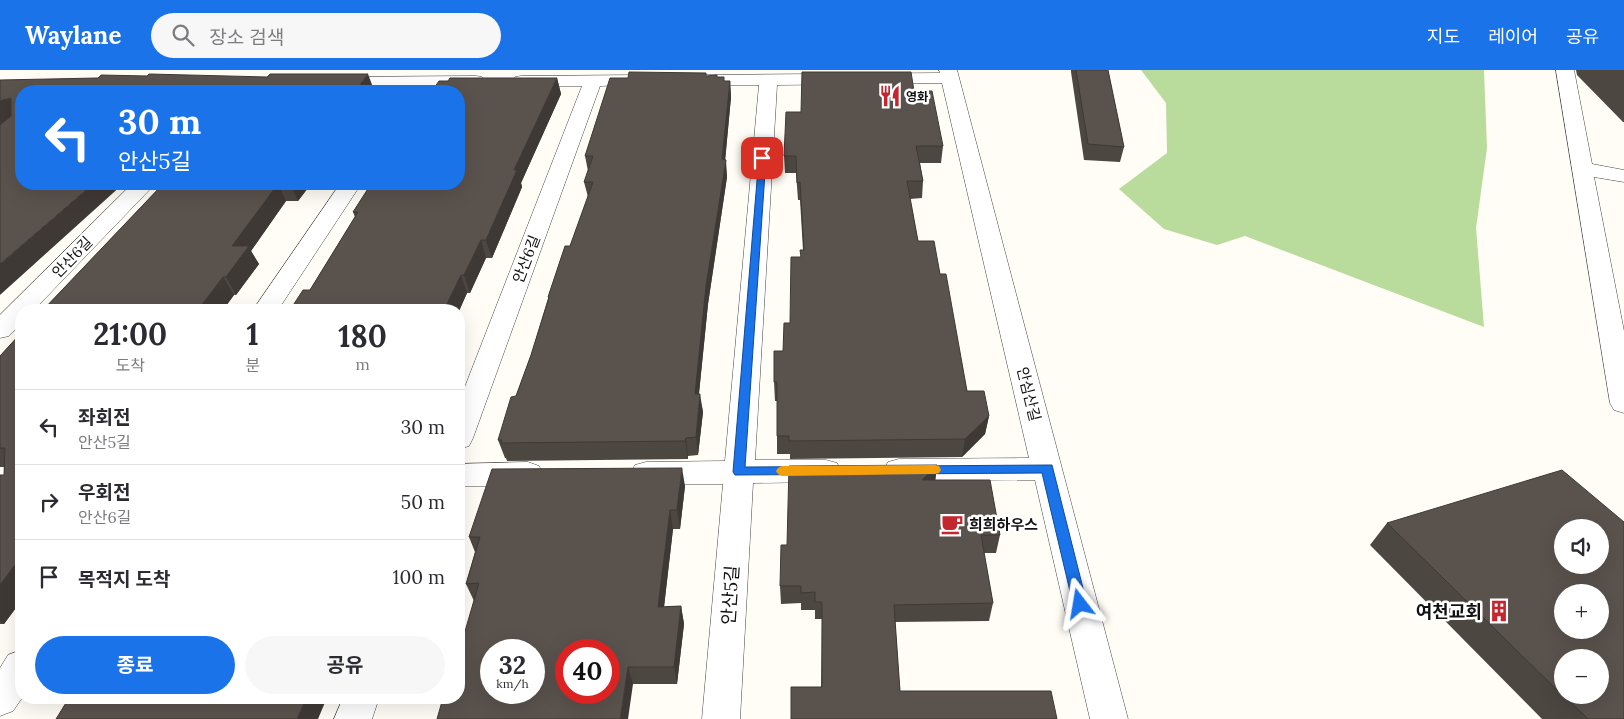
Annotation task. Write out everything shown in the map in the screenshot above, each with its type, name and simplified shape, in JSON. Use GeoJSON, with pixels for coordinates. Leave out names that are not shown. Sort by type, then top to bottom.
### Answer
{"type":"FeatureCollection","features":[{"type":"Feature","properties":{"kind":"street"},"geometry":{"type":"LineString","coordinates":[[1565,70],[1624,404]]}},
{"type":"Feature","properties":{"kind":"street"},"geometry":{"type":"LineString","coordinates":[[433,85],[502,81],[768,80],[949,74]]}},
{"type":"Feature","properties":{"kind":"street","name":"안심산길"},"geometry":{"type":"LineString","coordinates":[[949,74],[1109,719]]}},
{"type":"Feature","properties":{"kind":"street"},"geometry":{"type":"LineString","coordinates":[[739,472],[768,80]]}},
{"type":"Feature","properties":{"kind":"street","name":"안산6길"},"geometry":{"type":"LineString","coordinates":[[465,422],[593,81]]}},
{"type":"Feature","properties":{"kind":"street"},"geometry":{"type":"LineString","coordinates":[[321,82],[392,85]]}},
{"type":"Feature","properties":{"kind":"street"},"geometry":{"type":"LineString","coordinates":[[1582,168],[1624,176]]}},
{"type":"Feature","properties":{"kind":"street","name":"안산6길"},"geometry":{"type":"LineString","coordinates":[[26,304],[138,190]]}},
{"type":"Feature","properties":{"kind":"street"},"geometry":{"type":"LineString","coordinates":[[269,304],[346,190]]}},
{"type":"Feature","properties":{"kind":"street","name":"안산6길"},"geometry":{"type":"LineString","coordinates":[[0,330],[15,315]]}},
{"type":"Feature","properties":{"kind":"street"},"geometry":{"type":"LineString","coordinates":[[623,473],[1047,469]]}},
{"type":"Feature","properties":{"kind":"street","name":"안산5길"},"geometry":{"type":"LineString","coordinates":[[721,719],[739,472]]}},
{"type":"Feature","properties":{"kind":"street"},"geometry":{"type":"LineString","coordinates":[[465,475],[555,474]]}},
{"type":"Feature","properties":{"kind":"street"},"geometry":{"type":"LineString","coordinates":[[0,698],[15,676]]}},
{"type":"Feature","properties":{"kind":"street"},"geometry":{"type":"LineString","coordinates":[[353,719],[359,704]]}},
{"type":"Feature","properties":{"kind":"green space"},"geometry":{"type":"Polygon","coordinates":[[[1141,70],[1484,70],[1487,148],[1476,228],[1484,327],[1245,236],[1217,245],[1164,229],[1119,189],[1167,153],[1166,103],[1141,70]]]}},
{"type":"Feature","properties":{"kind":"building"},"geometry":{"type":"Polygon","coordinates":[[[1076,70],[1108,70],[1124,147],[1088,144],[1076,70]]]}},
{"type":"Feature","properties":{"kind":"building"},"geometry":{"type":"Polygon","coordinates":[[[629,72],[706,73],[706,76],[717,75],[717,77],[724,77],[724,81],[730,81],[722,159],[726,160],[706,286],[695,394],[700,394],[696,437],[686,438],[685,441],[501,443],[502,440],[498,440],[511,397],[516,396],[531,355],[565,246],[570,246],[593,182],[584,182],[593,156],[585,156],[610,78],[628,78],[629,72]]]}},
{"type":"Feature","properties":{"kind":"building"},"geometry":{"type":"Polygon","coordinates":[[[802,72],[911,72],[914,91],[932,91],[943,146],[916,146],[923,181],[907,181],[918,241],[934,241],[940,274],[946,274],[967,391],[984,391],[989,416],[965,439],[789,441],[789,436],[777,436],[777,382],[774,382],[774,351],[783,351],[784,323],[790,323],[791,257],[801,257],[800,250],[804,250],[800,182],[797,183],[796,156],[784,156],[786,112],[801,112],[802,72]]]}},
{"type":"Feature","properties":{"kind":"building"},"geometry":{"type":"Polygon","coordinates":[[[149,74],[267,77],[270,74],[368,74],[360,85],[15,85],[15,190],[86,190],[0,264],[0,125],[11,116],[11,98],[0,101],[0,80],[98,78],[101,75],[147,76],[149,74]]]}},
{"type":"Feature","properties":{"kind":"building"},"geometry":{"type":"Polygon","coordinates":[[[450,78],[557,78],[514,170],[517,170],[486,240],[481,240],[447,304],[294,304],[303,290],[310,290],[358,212],[353,212],[367,190],[465,190],[465,85],[436,85],[439,81],[448,81],[450,78]]]}},
{"type":"Feature","properties":{"kind":"building"},"geometry":{"type":"Polygon","coordinates":[[[157,190],[274,190],[232,246],[249,246],[203,304],[49,304],[157,190]]]}},
{"type":"Feature","properties":{"kind":"building"},"geometry":{"type":"Polygon","coordinates":[[[15,340],[15,565],[0,585],[0,475],[4,475],[5,448],[0,448],[0,356],[15,340]]]}},
{"type":"Feature","properties":{"kind":"building"},"geometry":{"type":"Polygon","coordinates":[[[937,465],[922,480],[990,480],[1000,535],[981,535],[993,603],[894,605],[900,691],[1051,691],[1057,719],[791,719],[791,687],[822,687],[822,602],[815,602],[815,592],[801,593],[801,586],[780,586],[781,545],[787,545],[789,466],[937,465]]]}},
{"type":"Feature","properties":{"kind":"building"},"geometry":{"type":"Polygon","coordinates":[[[682,468],[677,510],[670,510],[658,607],[681,606],[674,667],[628,667],[620,719],[437,719],[441,704],[465,704],[465,631],[479,583],[466,584],[480,537],[469,537],[492,469],[682,468]]]}},
{"type":"Feature","properties":{"kind":"building","name":"여천교회"},"geometry":{"type":"Polygon","coordinates":[[[1562,470],[1624,522],[1624,719],[1588,719],[1572,704],[1609,704],[1609,649],[1554,649],[1554,687],[1387,523],[1562,470]]]}},
{"type":"Feature","properties":{"kind":"building"},"geometry":{"type":"Polygon","coordinates":[[[65,704],[303,704],[297,719],[56,719],[65,704]]]}},
{"type":"Feature","properties":{"kind":"slow traffic"},"geometry":{"type":"LineString","coordinates":[[782,471],[935,470]]}},
{"type":"Feature","properties":{"kind":"place","name":"영화"},"geometry":{"type":"Point","coordinates":[890,96]}},
{"type":"Feature","properties":{"kind":"place","name":"희희하우스"},"geometry":{"type":"Point","coordinates":[952,524]}},
{"type":"Feature","properties":{"kind":"place","name":"여천교회"},"geometry":{"type":"Point","coordinates":[1499,611]}},
{"type":"Feature","properties":{"kind":"route"},"geometry":{"type":"LineString","coordinates":[[762,158],[739,472],[1047,469],[1080,604]]}}]}
